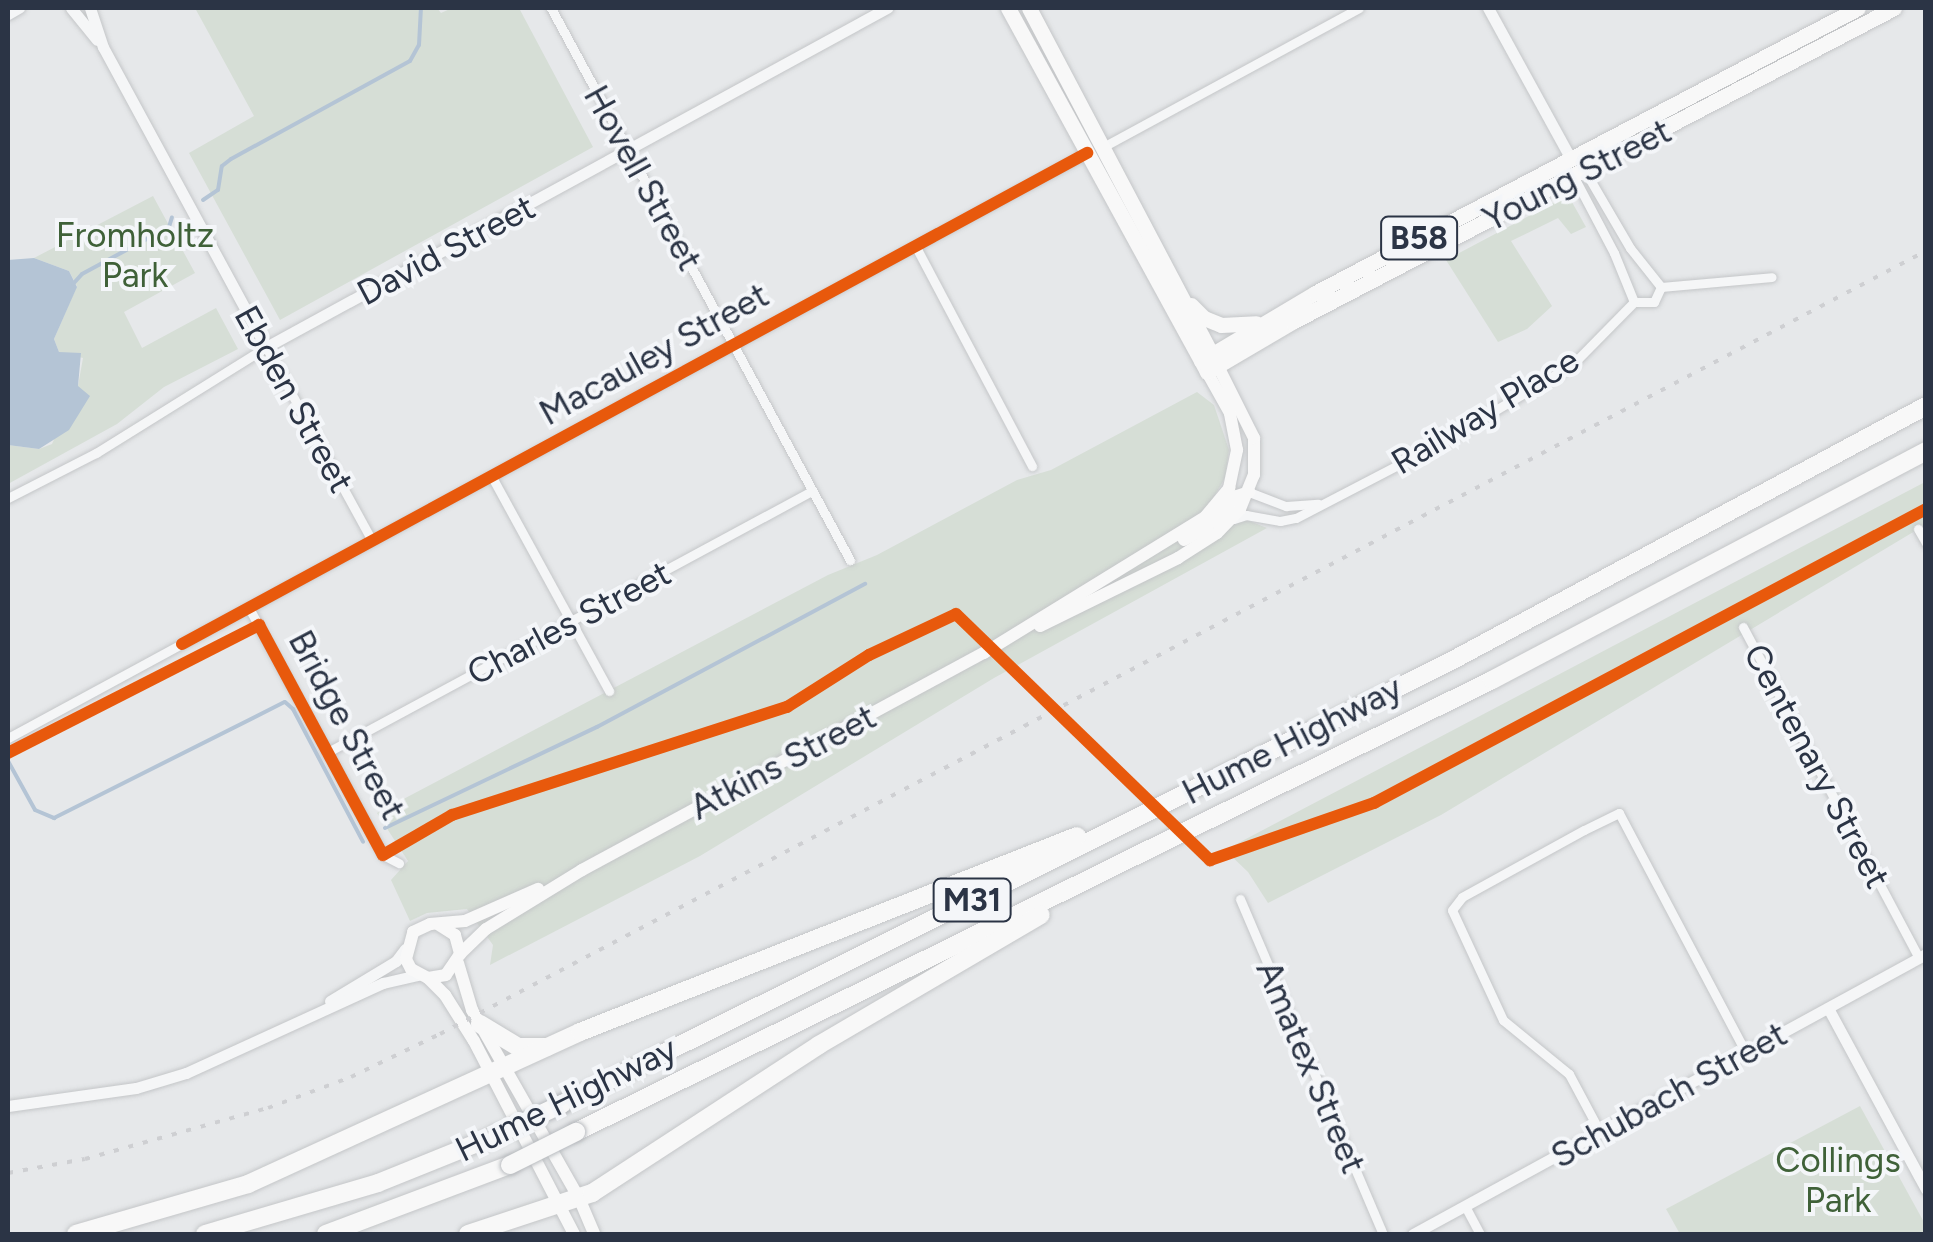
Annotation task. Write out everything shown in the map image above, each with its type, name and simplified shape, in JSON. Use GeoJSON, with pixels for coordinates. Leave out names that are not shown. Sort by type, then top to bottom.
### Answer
{"type":"FeatureCollection","features":[{"type":"Feature","properties":{"kind":"highway","name":"Hume Highway"},"geometry":{"type":"LineString","coordinates":[[205,1234],[378,1183],[498,1135],[1382,695],[1926,406]]}},
{"type":"Feature","properties":{"kind":"highway","name":"Hume Highway"},"geometry":{"type":"LineString","coordinates":[[326,1234],[510,1164],[576,1132],[1492,680],[1926,451]]}},
{"type":"Feature","properties":{"kind":"highway"},"geometry":{"type":"LineString","coordinates":[[76,1234],[248,1184],[547,1046],[1073,838],[1382,695]]}},
{"type":"Feature","properties":{"kind":"highway"},"geometry":{"type":"LineString","coordinates":[[468,1234],[579,1198],[915,988],[1208,826],[1255,795]]}},
{"type":"Feature","properties":{"kind":"highway"},"geometry":{"type":"LineString","coordinates":[[480,1024],[518,1046],[547,1046]]}},
{"type":"Feature","properties":{"kind":"main road","name":"B58"},"geometry":{"type":"LineString","coordinates":[[1008,8],[1177,286],[1210,363]]}},
{"type":"Feature","properties":{"kind":"main road","name":"B58"},"geometry":{"type":"LineString","coordinates":[[1028,8],[1095,150],[1210,363]]}},
{"type":"Feature","properties":{"kind":"main road","name":"Young Street"},"geometry":{"type":"LineString","coordinates":[[1210,363],[1268,319],[1858,8]]}},
{"type":"Feature","properties":{"kind":"main road","name":"Young Street"},"geometry":{"type":"LineString","coordinates":[[1210,363],[1894,8]]}},
{"type":"Feature","properties":{"kind":"main road"},"geometry":{"type":"LineString","coordinates":[[1570,157],[1579,174]]}},
{"type":"Feature","properties":{"kind":"main road","name":"B58"},"geometry":{"type":"LineString","coordinates":[[1177,286],[1210,321],[1238,327],[1268,319]]}},
{"type":"Feature","properties":{"kind":"main road"},"geometry":{"type":"LineString","coordinates":[[1129,564],[1200,532],[1238,496],[1249,492],[1255,464],[1253,433],[1210,363]]}},
{"type":"Feature","properties":{"kind":"main road","name":"Atkins Street"},"geometry":{"type":"LineString","coordinates":[[984,653],[1205,517],[1228,488],[1236,460],[1236,435],[1210,363]]}},
{"type":"Feature","properties":{"kind":"main road","name":"Atkins Street"},"geometry":{"type":"LineString","coordinates":[[459,958],[486,929],[582,870],[984,653],[1156,569],[1217,533],[1238,512],[1249,492]]}},
{"type":"Feature","properties":{"kind":"main road","name":"Atkins Street"},"geometry":{"type":"LineString","coordinates":[[440,925],[465,922],[582,870]]}},
{"type":"Feature","properties":{"kind":"main road"},"geometry":{"type":"LineString","coordinates":[[574,1234],[558,1206],[498,1069],[480,1024],[455,935],[440,925],[421,926],[405,950],[406,959],[454,1008],[498,1069],[579,1198],[594,1234]]}},
{"type":"Feature","properties":{"kind":"main road"},"geometry":{"type":"LineString","coordinates":[[423,977],[446,975],[459,958]]}},
{"type":"Feature","properties":{"kind":"street"},"geometry":{"type":"LineString","coordinates":[[8,14],[21,8]]}},
{"type":"Feature","properties":{"kind":"street","name":"Ebden Street"},"geometry":{"type":"LineString","coordinates":[[71,8],[103,47]]}},
{"type":"Feature","properties":{"kind":"street","name":"Ebden Street"},"geometry":{"type":"LineString","coordinates":[[90,8],[103,47],[371,540]]}},
{"type":"Feature","properties":{"kind":"street","name":"Hovell Street"},"geometry":{"type":"LineString","coordinates":[[551,8],[850,560]]}},
{"type":"Feature","properties":{"kind":"street","name":"David Street"},"geometry":{"type":"LineString","coordinates":[[8,498],[96,453],[266,347],[887,8]]}},
{"type":"Feature","properties":{"kind":"street","name":"Macauley Street"},"geometry":{"type":"LineString","coordinates":[[10,736],[1359,8]]}},
{"type":"Feature","properties":{"kind":"street"},"geometry":{"type":"LineString","coordinates":[[1488,8],[1570,157]]}},
{"type":"Feature","properties":{"kind":"street"},"geometry":{"type":"LineString","coordinates":[[1579,174],[1661,287]]}},
{"type":"Feature","properties":{"kind":"street"},"geometry":{"type":"LineString","coordinates":[[1579,174],[1634,302],[1654,302],[1661,287]]}},
{"type":"Feature","properties":{"kind":"street"},"geometry":{"type":"LineString","coordinates":[[916,248],[1032,466]]}},
{"type":"Feature","properties":{"kind":"street"},"geometry":{"type":"LineString","coordinates":[[1626,283],[1638,271],[1648,271]]}},
{"type":"Feature","properties":{"kind":"street"},"geometry":{"type":"LineString","coordinates":[[1661,287],[1772,277]]}},
{"type":"Feature","properties":{"kind":"street","name":"Railway Place"},"geometry":{"type":"LineString","coordinates":[[1217,533],[1238,516],[1286,521],[1440,443],[1573,364],[1634,302]]}},
{"type":"Feature","properties":{"kind":"street"},"geometry":{"type":"LineString","coordinates":[[492,476],[609,690]]}},
{"type":"Feature","properties":{"kind":"street","name":"Charles Street"},"geometry":{"type":"LineString","coordinates":[[326,752],[810,492]]}},
{"type":"Feature","properties":{"kind":"street","name":"Railway Place"},"geometry":{"type":"LineString","coordinates":[[1249,492],[1292,507],[1323,503]]}},
{"type":"Feature","properties":{"kind":"street"},"geometry":{"type":"LineString","coordinates":[[1918,529],[1926,542]]}},
{"type":"Feature","properties":{"kind":"street","name":"Bridge Street"},"geometry":{"type":"LineString","coordinates":[[249,608],[383,855],[398,863]]}},
{"type":"Feature","properties":{"kind":"street","name":"Centenary Street"},"geometry":{"type":"LineString","coordinates":[[1743,627],[1922,956]]}},
{"type":"Feature","properties":{"kind":"street"},"geometry":{"type":"LineString","coordinates":[[8,723],[10,736]]}},
{"type":"Feature","properties":{"kind":"street"},"geometry":{"type":"LineString","coordinates":[[1600,1132],[1569,1074],[1503,1020],[1449,905],[1620,810],[1746,1053]]}},
{"type":"Feature","properties":{"kind":"street","name":"Amatex Street"},"geometry":{"type":"LineString","coordinates":[[1240,899],[1383,1234]]}},
{"type":"Feature","properties":{"kind":"street"},"geometry":{"type":"LineString","coordinates":[[280,1031],[381,970],[405,950]]}},
{"type":"Feature","properties":{"kind":"street","name":"Schubach Street"},"geometry":{"type":"LineString","coordinates":[[1412,1234],[1922,956]]}},
{"type":"Feature","properties":{"kind":"street"},"geometry":{"type":"LineString","coordinates":[[8,1106],[136,1088],[211,1064],[383,984],[423,977]]}},
{"type":"Feature","properties":{"kind":"street"},"geometry":{"type":"LineString","coordinates":[[1828,1008],[1926,1188]]}},
{"type":"Feature","properties":{"kind":"street"},"geometry":{"type":"LineString","coordinates":[[1465,1206],[1480,1234]]}},
{"type":"Feature","properties":{"kind":"green space"},"geometry":{"type":"Polygon","coordinates":[[[195,8],[437,8],[441,13],[452,8],[519,8],[593,147],[280,320],[189,153],[254,116],[195,8]]]}},
{"type":"Feature","properties":{"kind":"green space"},"geometry":{"type":"Polygon","coordinates":[[[1568,195],[1586,227],[1571,234],[1558,218],[1511,241],[1552,306],[1527,329],[1498,342],[1446,260],[1568,195]]]}},
{"type":"Feature","properties":{"kind":"green space","name":"Fromholtz Park"},"geometry":{"type":"Polygon","coordinates":[[[153,196],[195,273],[124,312],[142,348],[216,308],[238,349],[164,387],[117,424],[8,484],[8,445],[39,449],[52,444],[78,386],[83,358],[59,352],[54,339],[77,286],[69,271],[34,258],[153,196]]]}},
{"type":"Feature","properties":{"kind":"green space"},"geometry":{"type":"Polygon","coordinates":[[[1197,392],[1214,405],[1229,450],[1225,478],[1209,505],[1267,528],[994,678],[700,856],[490,965],[493,945],[467,909],[427,913],[410,921],[391,880],[408,861],[377,813],[828,575],[877,555],[1017,480],[1051,470],[1197,392]]]}},
{"type":"Feature","properties":{"kind":"green space"},"geometry":{"type":"Polygon","coordinates":[[[1925,482],[1925,525],[1441,815],[1268,903],[1248,872],[1225,850],[1925,482]]]}},
{"type":"Feature","properties":{"kind":"green space","name":"Collings Park"},"geometry":{"type":"Polygon","coordinates":[[[1860,1106],[1925,1224],[1925,1234],[1680,1234],[1666,1209],[1860,1106]]]}},
{"type":"Feature","properties":{"kind":"water"},"geometry":{"type":"Polygon","coordinates":[[[34,258],[69,271],[77,287],[54,339],[59,352],[81,353],[78,386],[90,396],[69,430],[39,449],[8,445],[8,260],[34,258]]]}},
{"type":"Feature","properties":{"kind":"waterway"},"geometry":{"type":"LineString","coordinates":[[203,200],[218,190],[222,166],[231,159],[410,61],[419,45],[421,8]]}},
{"type":"Feature","properties":{"kind":"waterway"},"geometry":{"type":"LineString","coordinates":[[73,284],[82,274],[169,227],[172,217]]}},
{"type":"Feature","properties":{"kind":"waterway"},"geometry":{"type":"LineString","coordinates":[[385,828],[597,727],[865,584]]}},
{"type":"Feature","properties":{"kind":"waterway"},"geometry":{"type":"LineString","coordinates":[[8,761],[35,810],[54,818],[285,702],[293,709],[363,842]]}},
{"type":"Feature","properties":{"kind":"railway"},"geometry":{"type":"LineString","coordinates":[[8,1173],[85,1159],[268,1108],[351,1077],[440,1034],[1926,251]]}},
{"type":"Feature","properties":{"kind":"cycle path"},"geometry":{"type":"LineString","coordinates":[[182,644],[1087,153]]}},
{"type":"Feature","properties":{"kind":"cycle path"},"geometry":{"type":"LineString","coordinates":[[8,753],[259,625],[383,855],[452,815],[787,707],[869,655],[956,614],[1210,860],[1374,803],[1926,509]]}}]}
